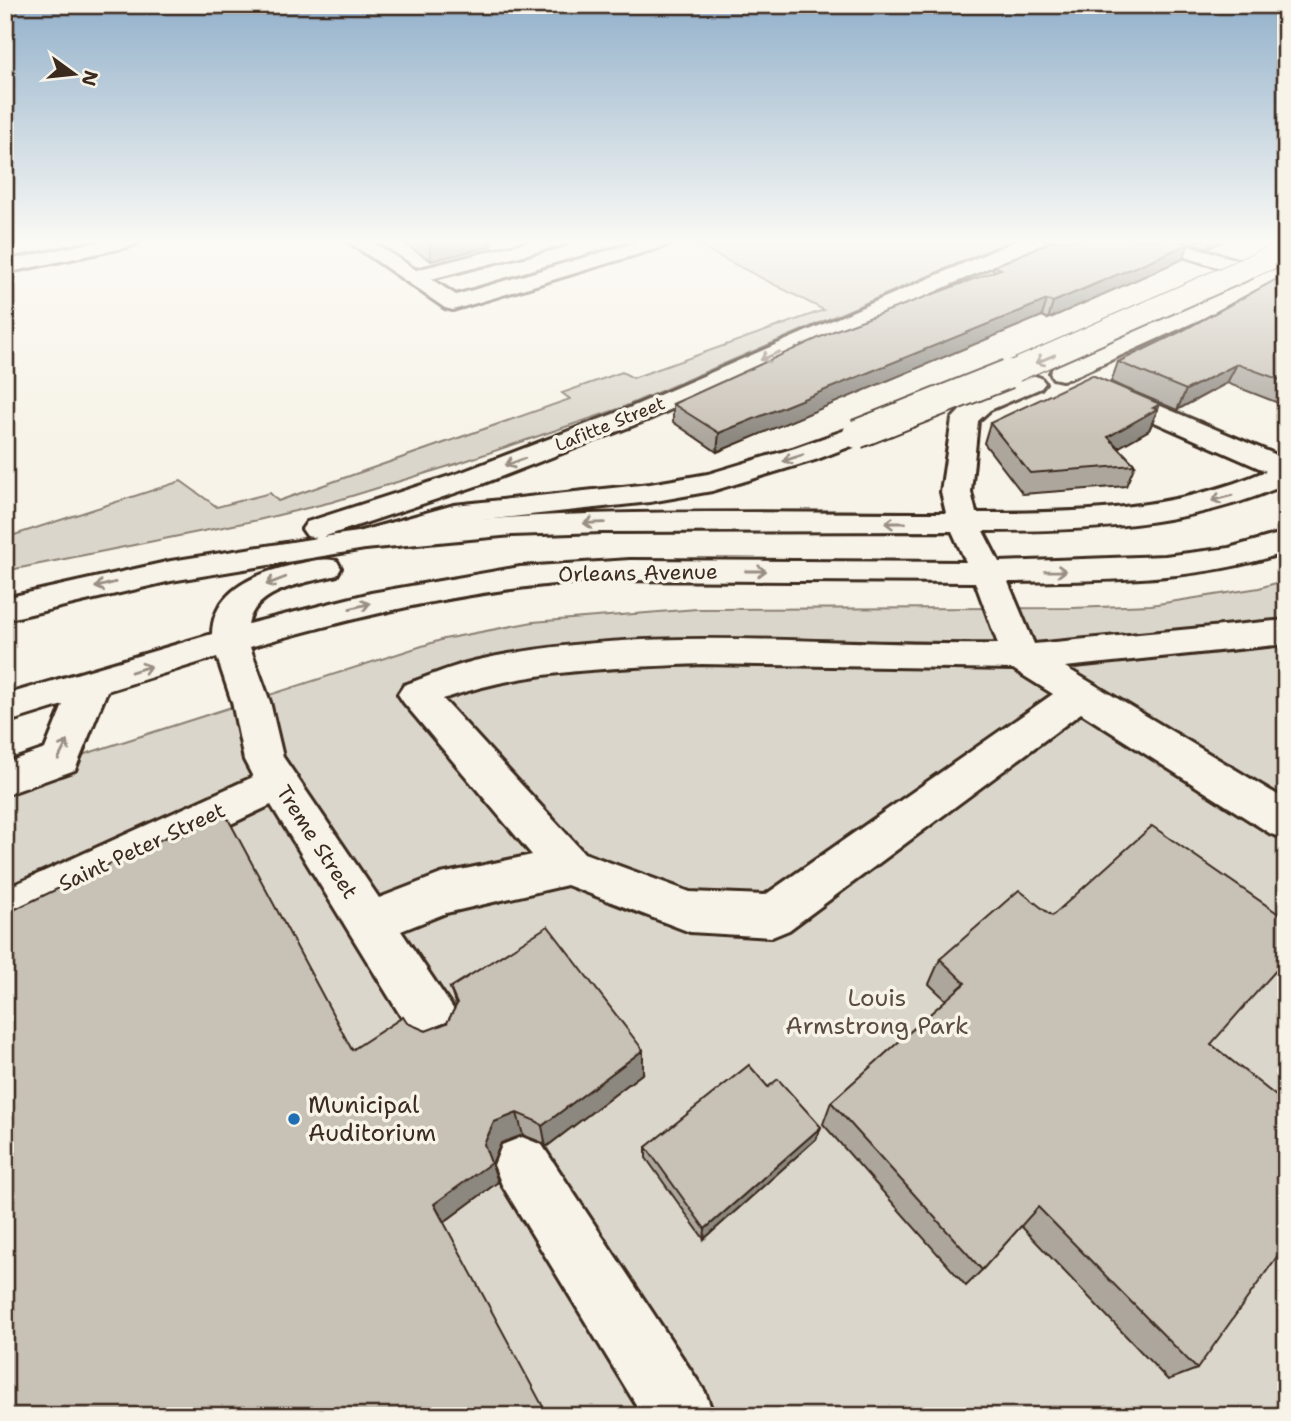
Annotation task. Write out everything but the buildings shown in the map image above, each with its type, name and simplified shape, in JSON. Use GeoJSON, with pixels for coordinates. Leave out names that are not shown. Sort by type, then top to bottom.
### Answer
{"type":"FeatureCollection","features":[{"type":"Feature","properties":{"kind":"main road","name":"Lafitte Street"},"geometry":{"type":"LineString","coordinates":[[171,571],[332,525],[586,435],[882,306]]}},
{"type":"Feature","properties":{"kind":"main road"},"geometry":{"type":"LineString","coordinates":[[365,540],[454,514],[650,493],[712,482],[805,454],[857,434],[1049,358],[1163,306]]}},
{"type":"Feature","properties":{"kind":"main road"},"geometry":{"type":"LineString","coordinates":[[1215,306],[1062,373],[1286,471]]}},
{"type":"Feature","properties":{"kind":"main road"},"geometry":{"type":"LineString","coordinates":[[1032,383],[981,404],[965,419],[956,492],[963,522],[988,573],[1021,657],[1286,822]]}},
{"type":"Feature","properties":{"kind":"main road"},"geometry":{"type":"LineString","coordinates":[[5,609],[171,571],[365,540],[512,526],[602,523],[1057,522],[1171,510],[1231,496],[1286,471]]}},
{"type":"Feature","properties":{"kind":"main road"},"geometry":{"type":"LineString","coordinates":[[230,642],[230,622],[237,607],[254,590],[282,578],[329,567],[431,552],[709,538],[830,523]]}},
{"type":"Feature","properties":{"kind":"main road","name":"Orleans Avenue"},"geometry":{"type":"LineString","coordinates":[[5,709],[354,607],[433,589],[510,577],[598,571],[988,573],[1111,570],[1200,562],[1286,541]]}},
{"type":"Feature","properties":{"kind":"main road"},"geometry":{"type":"LineString","coordinates":[[1080,694],[772,916],[690,912],[568,866],[417,694],[474,674],[547,662],[623,655],[702,652],[1021,657],[1133,650],[1286,632]]}},
{"type":"Feature","properties":{"kind":"main road","name":"Treme Street"},"geometry":{"type":"LineString","coordinates":[[230,642],[251,702],[264,760],[436,1027]]}},
{"type":"Feature","properties":{"kind":"main road"},"geometry":{"type":"LineString","coordinates":[[5,779],[61,759],[91,684]]}},
{"type":"Feature","properties":{"kind":"main road","name":"Saint Peter Street"},"geometry":{"type":"LineString","coordinates":[[5,911],[279,783]]}},
{"type":"Feature","properties":{"kind":"main road"},"geometry":{"type":"LineString","coordinates":[[369,923],[441,894],[568,866]]}},
{"type":"Feature","properties":{"kind":"main road"},"geometry":{"type":"LineString","coordinates":[[522,1165],[681,1416]]}},
{"type":"Feature","properties":{"kind":"green space"},"geometry":{"type":"Polygon","coordinates":[[[817,306],[858,306],[621,408],[459,463],[332,502],[258,520],[5,571],[5,538],[181,481],[217,507],[270,493],[278,501],[570,399],[562,393],[622,372],[633,378],[824,310],[817,306]]]}},
{"type":"Feature","properties":{"kind":"green space","name":"Louis Armstrong Park"},"geometry":{"type":"Polygon","coordinates":[[[1286,580],[1286,1416],[5,1416],[5,797],[85,754],[444,639],[533,622],[697,609],[1072,608],[1151,605],[1259,588],[1286,580]]]}},
{"type":"Feature","properties":{"kind":"place","name":"Municipal Auditorium"},"geometry":{"type":"Point","coordinates":[294,1119]}}]}
